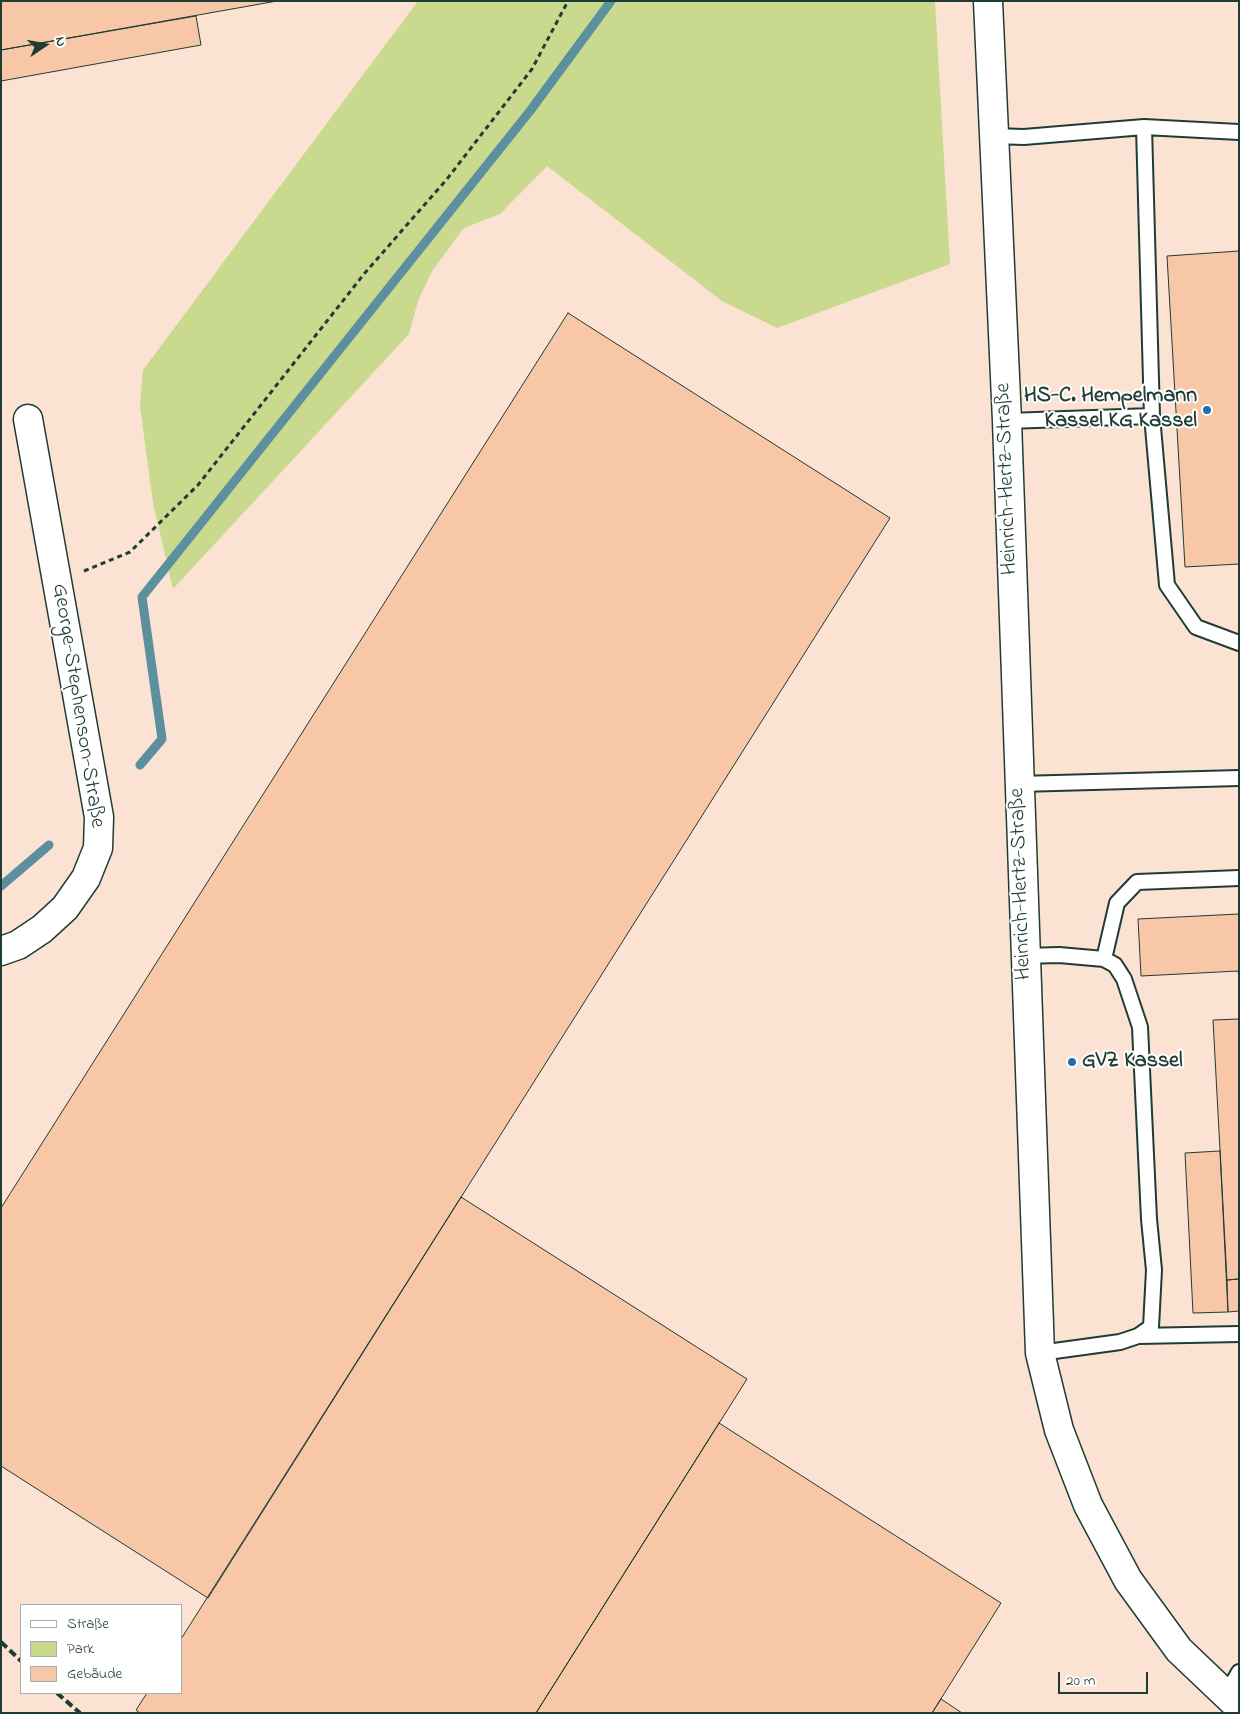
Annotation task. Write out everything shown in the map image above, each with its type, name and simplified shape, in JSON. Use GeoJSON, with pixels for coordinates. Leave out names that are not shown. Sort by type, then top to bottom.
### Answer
{"type":"FeatureCollection","features":[{"type":"Feature","properties":{"kind":"street","name":"Heinrich-Hertz-Straße"},"geometry":{"type":"LineString","coordinates":[[988,1],[1007,421],[1040,1353],[1059,1430],[1088,1505],[1128,1580],[1179,1650],[1232,1702]]}},
{"type":"Feature","properties":{"kind":"street","name":"George-Stephenson-Straße"},"geometry":{"type":"LineString","coordinates":[[1,951],[18,945],[42,929],[65,908],[86,878],[98,848],[99,817],[28,419]]}},
{"type":"Feature","properties":{"kind":"lane"},"geometry":{"type":"LineString","coordinates":[[993,136],[1024,136],[1144,127],[1239,132]]}},
{"type":"Feature","properties":{"kind":"lane"},"geometry":{"type":"LineString","coordinates":[[1144,127],[1152,416],[1167,585],[1196,627],[1239,642]]}},
{"type":"Feature","properties":{"kind":"lane"},"geometry":{"type":"LineString","coordinates":[[1007,421],[1152,416]]}},
{"type":"Feature","properties":{"kind":"lane"},"geometry":{"type":"LineString","coordinates":[[1019,784],[1239,778]]}},
{"type":"Feature","properties":{"kind":"lane"},"geometry":{"type":"LineString","coordinates":[[1104,959],[1117,903],[1136,882],[1239,878]]}},
{"type":"Feature","properties":{"kind":"lane"},"geometry":{"type":"LineString","coordinates":[[1025,956],[1059,955],[1104,959],[1115,965],[1124,979],[1140,1027],[1154,1288],[1151,1326],[1138,1336]]}},
{"type":"Feature","properties":{"kind":"lane"},"geometry":{"type":"LineString","coordinates":[[1040,1353],[1120,1342],[1138,1336],[1239,1334]]}},
{"type":"Feature","properties":{"kind":"lane"},"geometry":{"type":"LineString","coordinates":[[1232,1702],[1239,1672]]}},
{"type":"Feature","properties":{"kind":"path"},"geometry":{"type":"LineString","coordinates":[[58,582],[130,552],[198,485],[364,274],[447,179],[532,70],[568,1]]}},
{"type":"Feature","properties":{"kind":"shaded area"},"geometry":{"type":"Polygon","coordinates":[[[1,1],[1239,1],[1239,1713],[1,1713],[1,1]]]}},
{"type":"Feature","properties":{"kind":"green space"},"geometry":{"type":"Polygon","coordinates":[[[418,1],[935,1],[950,264],[777,328],[722,301],[547,166],[500,214],[464,228],[432,271],[418,301],[409,334],[173,589],[153,503],[140,406],[143,370],[418,1]]]}},
{"type":"Feature","properties":{"kind":"building"},"geometry":{"type":"Polygon","coordinates":[[[1,1],[277,1],[1,50],[1,1]]]}},
{"type":"Feature","properties":{"kind":"building"},"geometry":{"type":"Polygon","coordinates":[[[196,16],[201,45],[1,81],[1,50],[196,16]]]}},
{"type":"Feature","properties":{"kind":"building","name":"HS-C. Hempelmann Kassel KG Kassel"},"geometry":{"type":"Polygon","coordinates":[[[1239,251],[1239,564],[1185,567],[1167,256],[1239,251]]]}},
{"type":"Feature","properties":{"kind":"building"},"geometry":{"type":"Polygon","coordinates":[[[568,313],[890,518],[208,1598],[1,1466],[1,1208],[568,313]]]}},
{"type":"Feature","properties":{"kind":"building"},"geometry":{"type":"Polygon","coordinates":[[[1239,914],[1239,978],[1238,971],[1141,976],[1138,919],[1239,914]]]}},
{"type":"Feature","properties":{"kind":"building"},"geometry":{"type":"Polygon","coordinates":[[[1239,1019],[1239,1279],[1227,1280],[1213,1020],[1239,1019]]]}},
{"type":"Feature","properties":{"kind":"building"},"geometry":{"type":"Polygon","coordinates":[[[1220,1151],[1228,1312],[1193,1313],[1185,1153],[1220,1151]]]}},
{"type":"Feature","properties":{"kind":"building"},"geometry":{"type":"Polygon","coordinates":[[[461,1197],[747,1379],[536,1713],[140,1713],[136,1710],[146,1694],[182,1694],[182,1637],[461,1197]]]}},
{"type":"Feature","properties":{"kind":"building"},"geometry":{"type":"Polygon","coordinates":[[[1239,1279],[1239,1311],[1228,1312],[1227,1280],[1239,1279]]]}},
{"type":"Feature","properties":{"kind":"building"},"geometry":{"type":"Polygon","coordinates":[[[719,1423],[1001,1603],[932,1713],[536,1713],[719,1423]]]}},
{"type":"Feature","properties":{"kind":"building"},"geometry":{"type":"Polygon","coordinates":[[[941,1699],[962,1713],[932,1713],[941,1699]]]}},
{"type":"Feature","properties":{"kind":"waterway"},"geometry":{"type":"LineString","coordinates":[[140,765],[162,739],[142,597],[530,111],[611,1]]}},
{"type":"Feature","properties":{"kind":"waterway"},"geometry":{"type":"LineString","coordinates":[[1,886],[49,845]]}},
{"type":"Feature","properties":{"kind":"railway"},"geometry":{"type":"LineString","coordinates":[[1,1642],[20,1660]]}},
{"type":"Feature","properties":{"kind":"railway"},"geometry":{"type":"LineString","coordinates":[[58,1694],[80,1713]]}},
{"type":"Feature","properties":{"kind":"place","name":"HS-C. Hempelmann Kassel KG Kassel"},"geometry":{"type":"Point","coordinates":[1207,410]}},
{"type":"Feature","properties":{"kind":"place","name":"GVZ Kassel"},"geometry":{"type":"Point","coordinates":[1072,1062]}}]}
